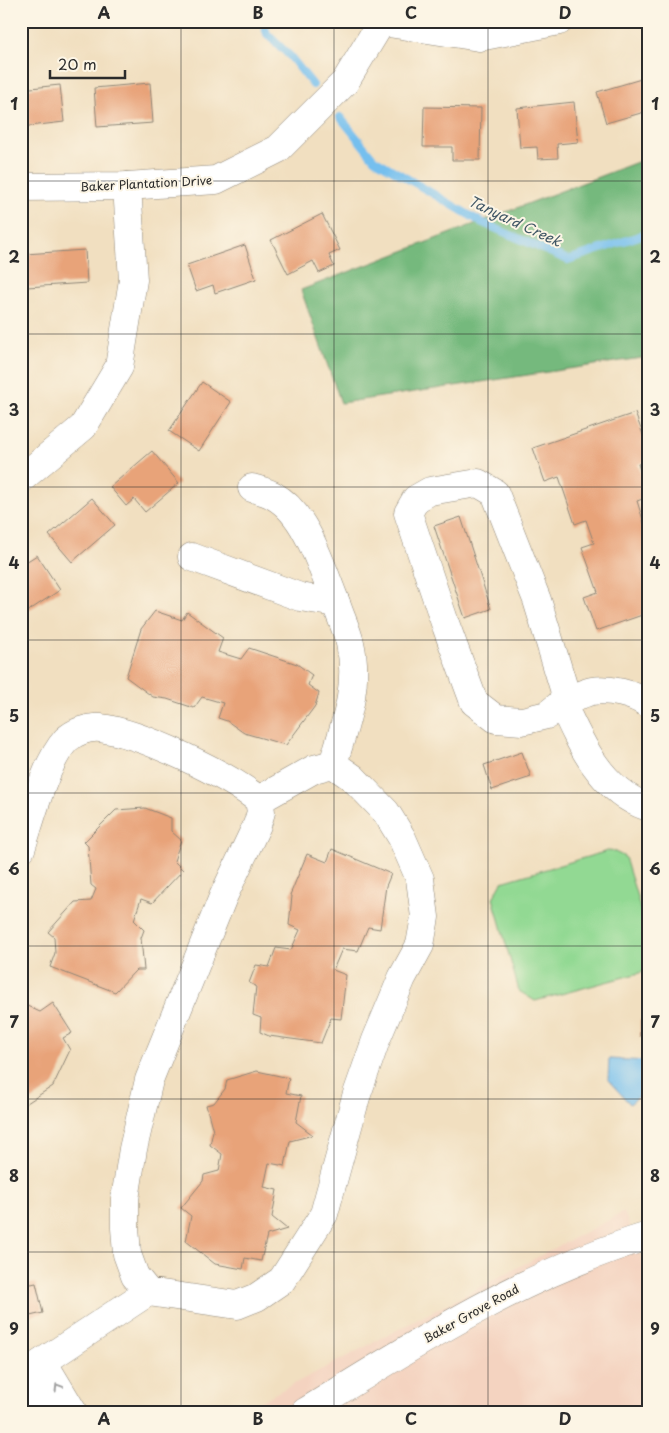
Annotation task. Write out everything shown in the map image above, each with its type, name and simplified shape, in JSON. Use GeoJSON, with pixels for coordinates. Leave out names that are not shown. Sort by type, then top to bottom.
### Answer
{"type":"FeatureCollection","features":[{"type":"Feature","properties":{"kind":"street"},"geometry":{"type":"LineString","coordinates":[[382,22],[479,37],[559,21]]}},
{"type":"Feature","properties":{"kind":"street","name":"Baker Plantation Drive"},"geometry":{"type":"LineString","coordinates":[[21,187],[127,186],[216,180],[278,149],[345,82],[382,22]]}},
{"type":"Feature","properties":{"kind":"street"},"geometry":{"type":"LineString","coordinates":[[21,479],[82,427],[119,367],[133,280],[127,186]]}},
{"type":"Feature","properties":{"kind":"street"},"geometry":{"type":"LineString","coordinates":[[648,704],[619,692],[592,691],[562,703],[547,715],[522,721],[496,719],[474,702],[408,513],[416,499],[430,491],[478,483],[495,493],[537,600],[565,692],[562,703],[580,744],[592,763],[615,788],[648,807]]}},
{"type":"Feature","properties":{"kind":"street"},"geometry":{"type":"LineString","coordinates":[[252,488],[274,495],[296,514],[316,552],[350,643],[354,675],[352,701],[333,764]]}},
{"type":"Feature","properties":{"kind":"street"},"geometry":{"type":"LineString","coordinates":[[192,557],[300,597],[336,603]]}},
{"type":"Feature","properties":{"kind":"street"},"geometry":{"type":"LineString","coordinates":[[21,849],[55,754],[67,739],[88,729],[113,731],[157,746],[240,785],[259,800],[260,812],[257,824],[222,897],[149,1080],[133,1149],[125,1199],[127,1254],[135,1276],[148,1292]]}},
{"type":"Feature","properties":{"kind":"street"},"geometry":{"type":"LineString","coordinates":[[259,800],[314,769],[333,764]]}},
{"type":"Feature","properties":{"kind":"street"},"geometry":{"type":"LineString","coordinates":[[73,1412],[32,1367],[148,1292],[237,1305],[257,1297],[282,1280],[324,1214],[359,1087],[395,996],[420,945],[425,917],[420,879],[402,838],[386,812],[360,785],[333,764]]}},
{"type":"Feature","properties":{"kind":"street","name":"Baker Grove Road"},"geometry":{"type":"LineString","coordinates":[[305,1412],[428,1336],[507,1292],[576,1262],[648,1236]]}},
{"type":"Feature","properties":{"kind":"street"},"geometry":{"type":"LineString","coordinates":[[21,1377],[43,1412]]}},
{"type":"Feature","properties":{"kind":"shaded area"},"geometry":{"type":"Polygon","coordinates":[[[624,1212],[648,1276],[648,1412],[240,1412],[624,1212]]]}},
{"type":"Feature","properties":{"kind":"green space"},"geometry":{"type":"Polygon","coordinates":[[[648,158],[648,357],[341,403],[301,290],[648,158]]]}},
{"type":"Feature","properties":{"kind":"green space"},"geometry":{"type":"Polygon","coordinates":[[[611,850],[625,857],[638,899],[648,949],[647,962],[643,972],[535,1001],[519,991],[493,898],[502,882],[611,850]]]}},
{"type":"Feature","properties":{"kind":"water"},"geometry":{"type":"Polygon","coordinates":[[[609,1059],[648,1061],[648,1088],[630,1104],[608,1080],[609,1059]]]}},
{"type":"Feature","properties":{"kind":"building"},"geometry":{"type":"Polygon","coordinates":[[[648,77],[648,111],[606,123],[597,92],[648,77]]]}},
{"type":"Feature","properties":{"kind":"building"},"geometry":{"type":"Polygon","coordinates":[[[150,83],[153,123],[97,127],[94,88],[150,83]]]}},
{"type":"Feature","properties":{"kind":"building"},"geometry":{"type":"Polygon","coordinates":[[[60,85],[64,122],[21,127],[21,89],[60,85]]]}},
{"type":"Feature","properties":{"kind":"building"},"geometry":{"type":"Polygon","coordinates":[[[574,102],[578,142],[557,144],[558,158],[538,159],[537,147],[520,148],[517,108],[574,102]]]}},
{"type":"Feature","properties":{"kind":"building"},"geometry":{"type":"Polygon","coordinates":[[[424,107],[481,108],[480,160],[452,160],[452,147],[423,147],[424,107]]]}},
{"type":"Feature","properties":{"kind":"building"},"geometry":{"type":"Polygon","coordinates":[[[322,214],[340,250],[329,255],[334,266],[319,273],[313,261],[288,274],[271,240],[322,214]]]}},
{"type":"Feature","properties":{"kind":"building"},"geometry":{"type":"Polygon","coordinates":[[[245,245],[256,279],[215,293],[213,285],[196,291],[187,265],[245,245]]]}},
{"type":"Feature","properties":{"kind":"building"},"geometry":{"type":"Polygon","coordinates":[[[85,250],[87,283],[27,287],[25,254],[85,250]]]}},
{"type":"Feature","properties":{"kind":"building"},"geometry":{"type":"Polygon","coordinates":[[[202,382],[231,402],[199,451],[169,431],[202,382]]]}},
{"type":"Feature","properties":{"kind":"building"},"geometry":{"type":"Polygon","coordinates":[[[635,413],[648,448],[648,461],[638,464],[648,497],[637,501],[645,526],[648,525],[648,613],[596,631],[584,597],[598,592],[582,547],[594,543],[586,520],[575,524],[559,477],[545,482],[533,448],[635,413]]]}},
{"type":"Feature","properties":{"kind":"building"},"geometry":{"type":"Polygon","coordinates":[[[152,451],[179,483],[145,512],[134,499],[126,506],[110,487],[152,451]]]}},
{"type":"Feature","properties":{"kind":"building"},"geometry":{"type":"Polygon","coordinates":[[[92,498],[115,525],[72,562],[49,535],[92,498]]]}},
{"type":"Feature","properties":{"kind":"building"},"geometry":{"type":"Polygon","coordinates":[[[461,517],[491,609],[465,618],[434,526],[461,517]]]}},
{"type":"Feature","properties":{"kind":"building"},"geometry":{"type":"Polygon","coordinates":[[[37,555],[60,590],[25,613],[21,608],[21,565],[37,555]]]}},
{"type":"Feature","properties":{"kind":"building"},"geometry":{"type":"Polygon","coordinates":[[[155,611],[182,620],[187,612],[223,638],[218,652],[241,659],[249,648],[297,664],[312,675],[308,685],[319,693],[315,706],[286,745],[244,733],[227,721],[218,718],[223,703],[202,697],[194,708],[167,699],[153,697],[126,677],[141,629],[155,611]]]}},
{"type":"Feature","properties":{"kind":"building"},"geometry":{"type":"Polygon","coordinates":[[[522,752],[531,777],[492,790],[484,765],[522,752]]]}},
{"type":"Feature","properties":{"kind":"building"},"geometry":{"type":"Polygon","coordinates":[[[145,808],[171,818],[171,831],[181,840],[174,861],[183,870],[152,903],[141,899],[134,920],[144,930],[141,938],[144,970],[136,970],[115,992],[50,967],[55,953],[54,937],[48,932],[75,902],[91,901],[96,889],[91,885],[88,846],[84,842],[116,810],[145,808]]]}},
{"type":"Feature","properties":{"kind":"building"},"geometry":{"type":"Polygon","coordinates":[[[332,849],[391,874],[386,886],[380,929],[368,927],[358,951],[342,949],[333,970],[346,975],[341,1019],[331,1018],[321,1043],[269,1036],[260,1032],[261,1018],[253,1015],[256,986],[249,983],[256,965],[269,967],[276,948],[291,950],[300,930],[289,925],[292,896],[290,895],[307,854],[327,862],[332,849]]]}},
{"type":"Feature","properties":{"kind":"building"},"geometry":{"type":"Polygon","coordinates":[[[53,1003],[72,1033],[63,1038],[70,1050],[53,1086],[21,1107],[21,1008],[25,1005],[40,1012],[53,1003]]]}},
{"type":"Feature","properties":{"kind":"building"},"geometry":{"type":"Polygon","coordinates":[[[640,1020],[648,1020],[648,1036],[640,1036],[640,1020]]]}},
{"type":"Feature","properties":{"kind":"building"},"geometry":{"type":"Polygon","coordinates":[[[257,1071],[289,1078],[286,1093],[301,1096],[296,1122],[313,1135],[290,1141],[285,1166],[269,1163],[264,1187],[277,1190],[272,1217],[287,1229],[267,1235],[261,1261],[245,1258],[243,1269],[215,1264],[186,1241],[191,1216],[181,1208],[203,1181],[204,1175],[219,1171],[222,1154],[210,1145],[213,1131],[206,1105],[214,1103],[225,1089],[227,1080],[257,1071]]]}},
{"type":"Feature","properties":{"kind":"building"},"geometry":{"type":"Polygon","coordinates":[[[36,1283],[43,1313],[21,1318],[21,1286],[36,1283]]]}},
{"type":"Feature","properties":{"kind":"waterway","name":"Tanyard Creek"},"geometry":{"type":"LineString","coordinates":[[263,21],[267,34],[290,56],[313,85]]}},
{"type":"Feature","properties":{"kind":"waterway","name":"Tanyard Creek"},"geometry":{"type":"LineString","coordinates":[[340,117],[374,159],[481,222],[568,260],[648,233]]}}]}
